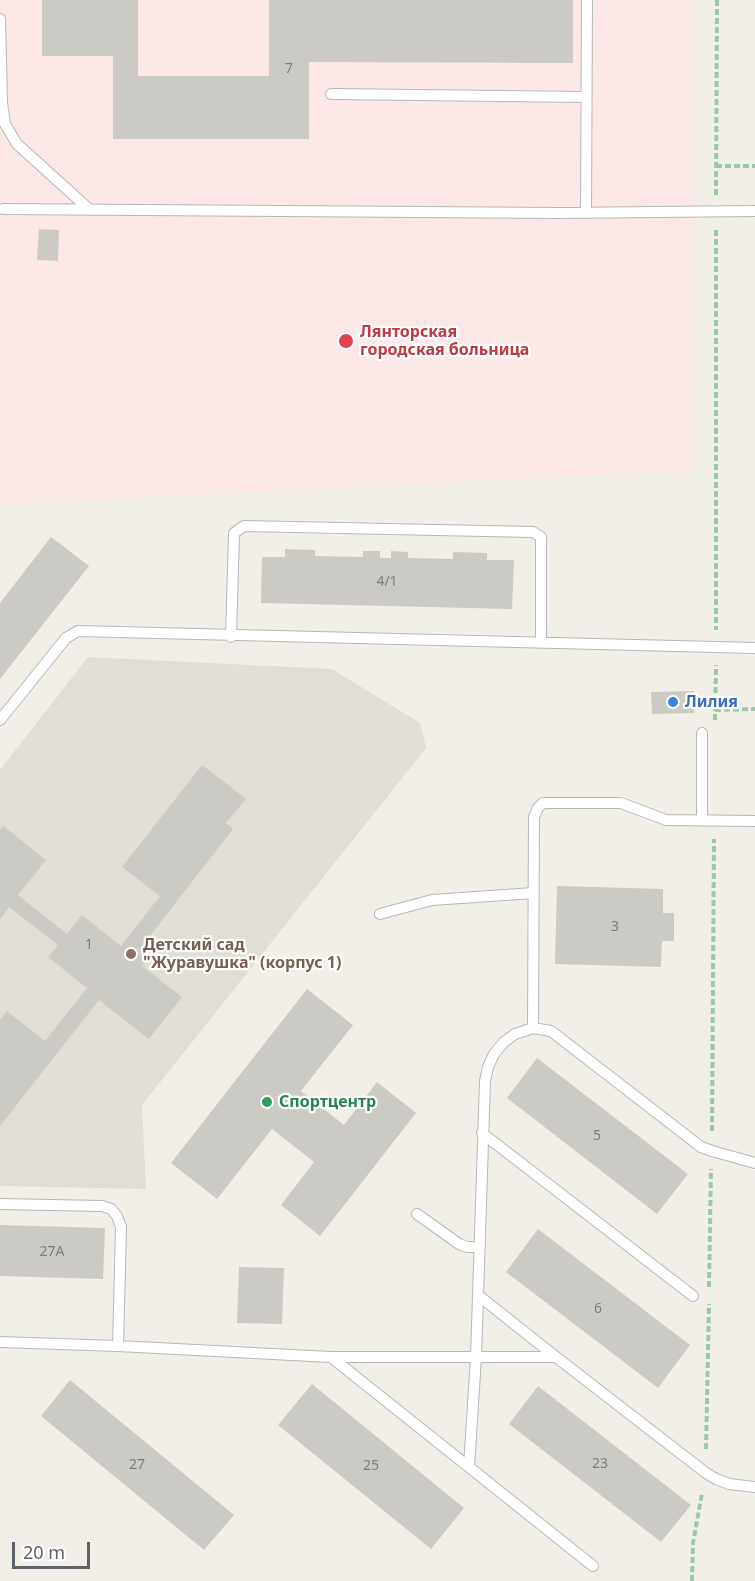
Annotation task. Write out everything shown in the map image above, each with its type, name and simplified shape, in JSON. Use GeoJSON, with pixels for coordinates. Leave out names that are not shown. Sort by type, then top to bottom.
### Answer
{"type":"FeatureCollection","features":[{"type":"Feature","properties":{"kind":"lane"},"geometry":{"type":"LineString","coordinates":[[586,213],[587,0]]}},
{"type":"Feature","properties":{"kind":"lane"},"geometry":{"type":"LineString","coordinates":[[0,19],[2,104],[5,124],[17,144],[90,210]]}},
{"type":"Feature","properties":{"kind":"lane"},"geometry":{"type":"LineString","coordinates":[[331,94],[586,97]]}},
{"type":"Feature","properties":{"kind":"lane"},"geometry":{"type":"LineString","coordinates":[[3,209],[755,212]]}},
{"type":"Feature","properties":{"kind":"lane"},"geometry":{"type":"LineString","coordinates":[[231,637],[234,533],[244,526],[533,532],[541,537],[541,644]]}},
{"type":"Feature","properties":{"kind":"lane"},"geometry":{"type":"LineString","coordinates":[[0,720],[66,638],[78,631],[231,637],[755,648]]}},
{"type":"Feature","properties":{"kind":"lane"},"geometry":{"type":"LineString","coordinates":[[702,733],[702,820]]}},
{"type":"Feature","properties":{"kind":"lane"},"geometry":{"type":"LineString","coordinates":[[533,1028],[534,817],[538,808],[543,804],[621,803],[666,820],[755,821]]}},
{"type":"Feature","properties":{"kind":"lane"},"geometry":{"type":"LineString","coordinates":[[380,914],[432,900],[534,894]]}},
{"type":"Feature","properties":{"kind":"lane"},"geometry":{"type":"LineString","coordinates":[[469,1467],[476,1357],[485,1081],[494,1054],[504,1042],[515,1034],[533,1028],[551,1031],[701,1146],[755,1163]]}},
{"type":"Feature","properties":{"kind":"lane"},"geometry":{"type":"LineString","coordinates":[[482,1133],[693,1296]]}},
{"type":"Feature","properties":{"kind":"lane"},"geometry":{"type":"LineString","coordinates":[[0,1204],[102,1206],[111,1209],[117,1216],[121,1227],[118,1346]]}},
{"type":"Feature","properties":{"kind":"lane"},"geometry":{"type":"LineString","coordinates":[[417,1214],[459,1244],[467,1247],[480,1247]]}},
{"type":"Feature","properties":{"kind":"lane"},"geometry":{"type":"LineString","coordinates":[[478,1296],[706,1473],[729,1484],[755,1486]]}},
{"type":"Feature","properties":{"kind":"lane"},"geometry":{"type":"LineString","coordinates":[[0,1342],[331,1357],[556,1358]]}},
{"type":"Feature","properties":{"kind":"lane"},"geometry":{"type":"LineString","coordinates":[[331,1357],[593,1566]]}},
{"type":"Feature","properties":{"kind":"path"},"geometry":{"type":"LineString","coordinates":[[716,166],[755,166]]}},
{"type":"Feature","properties":{"kind":"path"},"geometry":{"type":"LineString","coordinates":[[715,710],[755,709]]}},
{"type":"Feature","properties":{"kind":"shaded area","name":"Лянторская городская больница"},"geometry":{"type":"Polygon","coordinates":[[[0,0],[693,0],[693,470],[0,504],[0,0]]]}},
{"type":"Feature","properties":{"kind":"shaded area","name":"Детский сад \"Журавушка\" (корпус 1)"},"geometry":{"type":"Polygon","coordinates":[[[88,657],[332,669],[420,723],[426,748],[142,1105],[146,1189],[0,1186],[0,770],[88,657]]]}},
{"type":"Feature","properties":{"kind":"building"},"geometry":{"type":"Polygon","coordinates":[[[42,0],[138,0],[138,76],[269,76],[269,0],[573,0],[573,63],[309,62],[309,139],[113,139],[113,56],[42,56],[42,0]]]}},
{"type":"Feature","properties":{"kind":"building"},"geometry":{"type":"Polygon","coordinates":[[[39,229],[59,230],[58,261],[37,260],[39,229]]]}},
{"type":"Feature","properties":{"kind":"building"},"geometry":{"type":"Polygon","coordinates":[[[51,537],[89,566],[0,679],[0,603],[51,537]]]}},
{"type":"Feature","properties":{"kind":"building"},"geometry":{"type":"Polygon","coordinates":[[[285,549],[315,550],[315,556],[363,557],[363,551],[380,551],[380,558],[391,558],[391,551],[408,552],[408,558],[453,559],[453,552],[487,553],[487,560],[514,560],[512,609],[261,603],[262,557],[285,557],[285,549]]]}},
{"type":"Feature","properties":{"kind":"building","name":"Лилия"},"geometry":{"type":"Polygon","coordinates":[[[694,691],[694,713],[652,714],[651,692],[694,691]]]}},
{"type":"Feature","properties":{"kind":"building"},"geometry":{"type":"Polygon","coordinates":[[[202,765],[246,799],[226,823],[233,829],[139,950],[149,957],[142,966],[182,997],[149,1039],[99,1000],[0,1126],[0,1020],[7,1011],[45,1041],[87,988],[48,957],[58,945],[9,907],[0,919],[0,830],[3,826],[46,860],[18,895],[67,934],[82,915],[121,946],[160,896],[122,867],[202,765]]]}},
{"type":"Feature","properties":{"kind":"building"},"geometry":{"type":"Polygon","coordinates":[[[557,886],[663,889],[663,913],[674,913],[674,941],[662,941],[661,967],[555,964],[557,886]]]}},
{"type":"Feature","properties":{"kind":"building","name":"Спортцентр"},"geometry":{"type":"Polygon","coordinates":[[[307,989],[353,1025],[301,1091],[344,1125],[377,1082],[416,1113],[320,1236],[281,1205],[314,1162],[272,1129],[217,1199],[171,1163],[307,989]]]}},
{"type":"Feature","properties":{"kind":"building"},"geometry":{"type":"Polygon","coordinates":[[[537,1058],[688,1174],[657,1214],[507,1098],[537,1058]]]}},
{"type":"Feature","properties":{"kind":"building"},"geometry":{"type":"Polygon","coordinates":[[[0,1225],[105,1228],[103,1279],[0,1276],[0,1225]]]}},
{"type":"Feature","properties":{"kind":"building"},"geometry":{"type":"Polygon","coordinates":[[[538,1229],[690,1345],[658,1388],[506,1272],[538,1229]]]}},
{"type":"Feature","properties":{"kind":"building"},"geometry":{"type":"Polygon","coordinates":[[[239,1267],[284,1268],[282,1324],[237,1323],[239,1267]]]}},
{"type":"Feature","properties":{"kind":"building"},"geometry":{"type":"Polygon","coordinates":[[[70,1380],[234,1515],[204,1550],[41,1416],[70,1380]]]}},
{"type":"Feature","properties":{"kind":"building"},"geometry":{"type":"Polygon","coordinates":[[[312,1384],[464,1508],[431,1549],[278,1425],[312,1384]]]}},
{"type":"Feature","properties":{"kind":"building"},"geometry":{"type":"Polygon","coordinates":[[[538,1386],[691,1505],[661,1542],[509,1424],[538,1386]]]}},
{"type":"Feature","properties":{"kind":"place","name":"Лянторская городская больница"},"geometry":{"type":"Point","coordinates":[346,341]}},
{"type":"Feature","properties":{"kind":"place","name":"Лилия"},"geometry":{"type":"Point","coordinates":[673,702]}},
{"type":"Feature","properties":{"kind":"place","name":"Детский сад \"Журавушка\" (корпус 1)"},"geometry":{"type":"Point","coordinates":[131,954]}},
{"type":"Feature","properties":{"kind":"place","name":"Спортцентр"},"geometry":{"type":"Point","coordinates":[267,1102]}}]}
